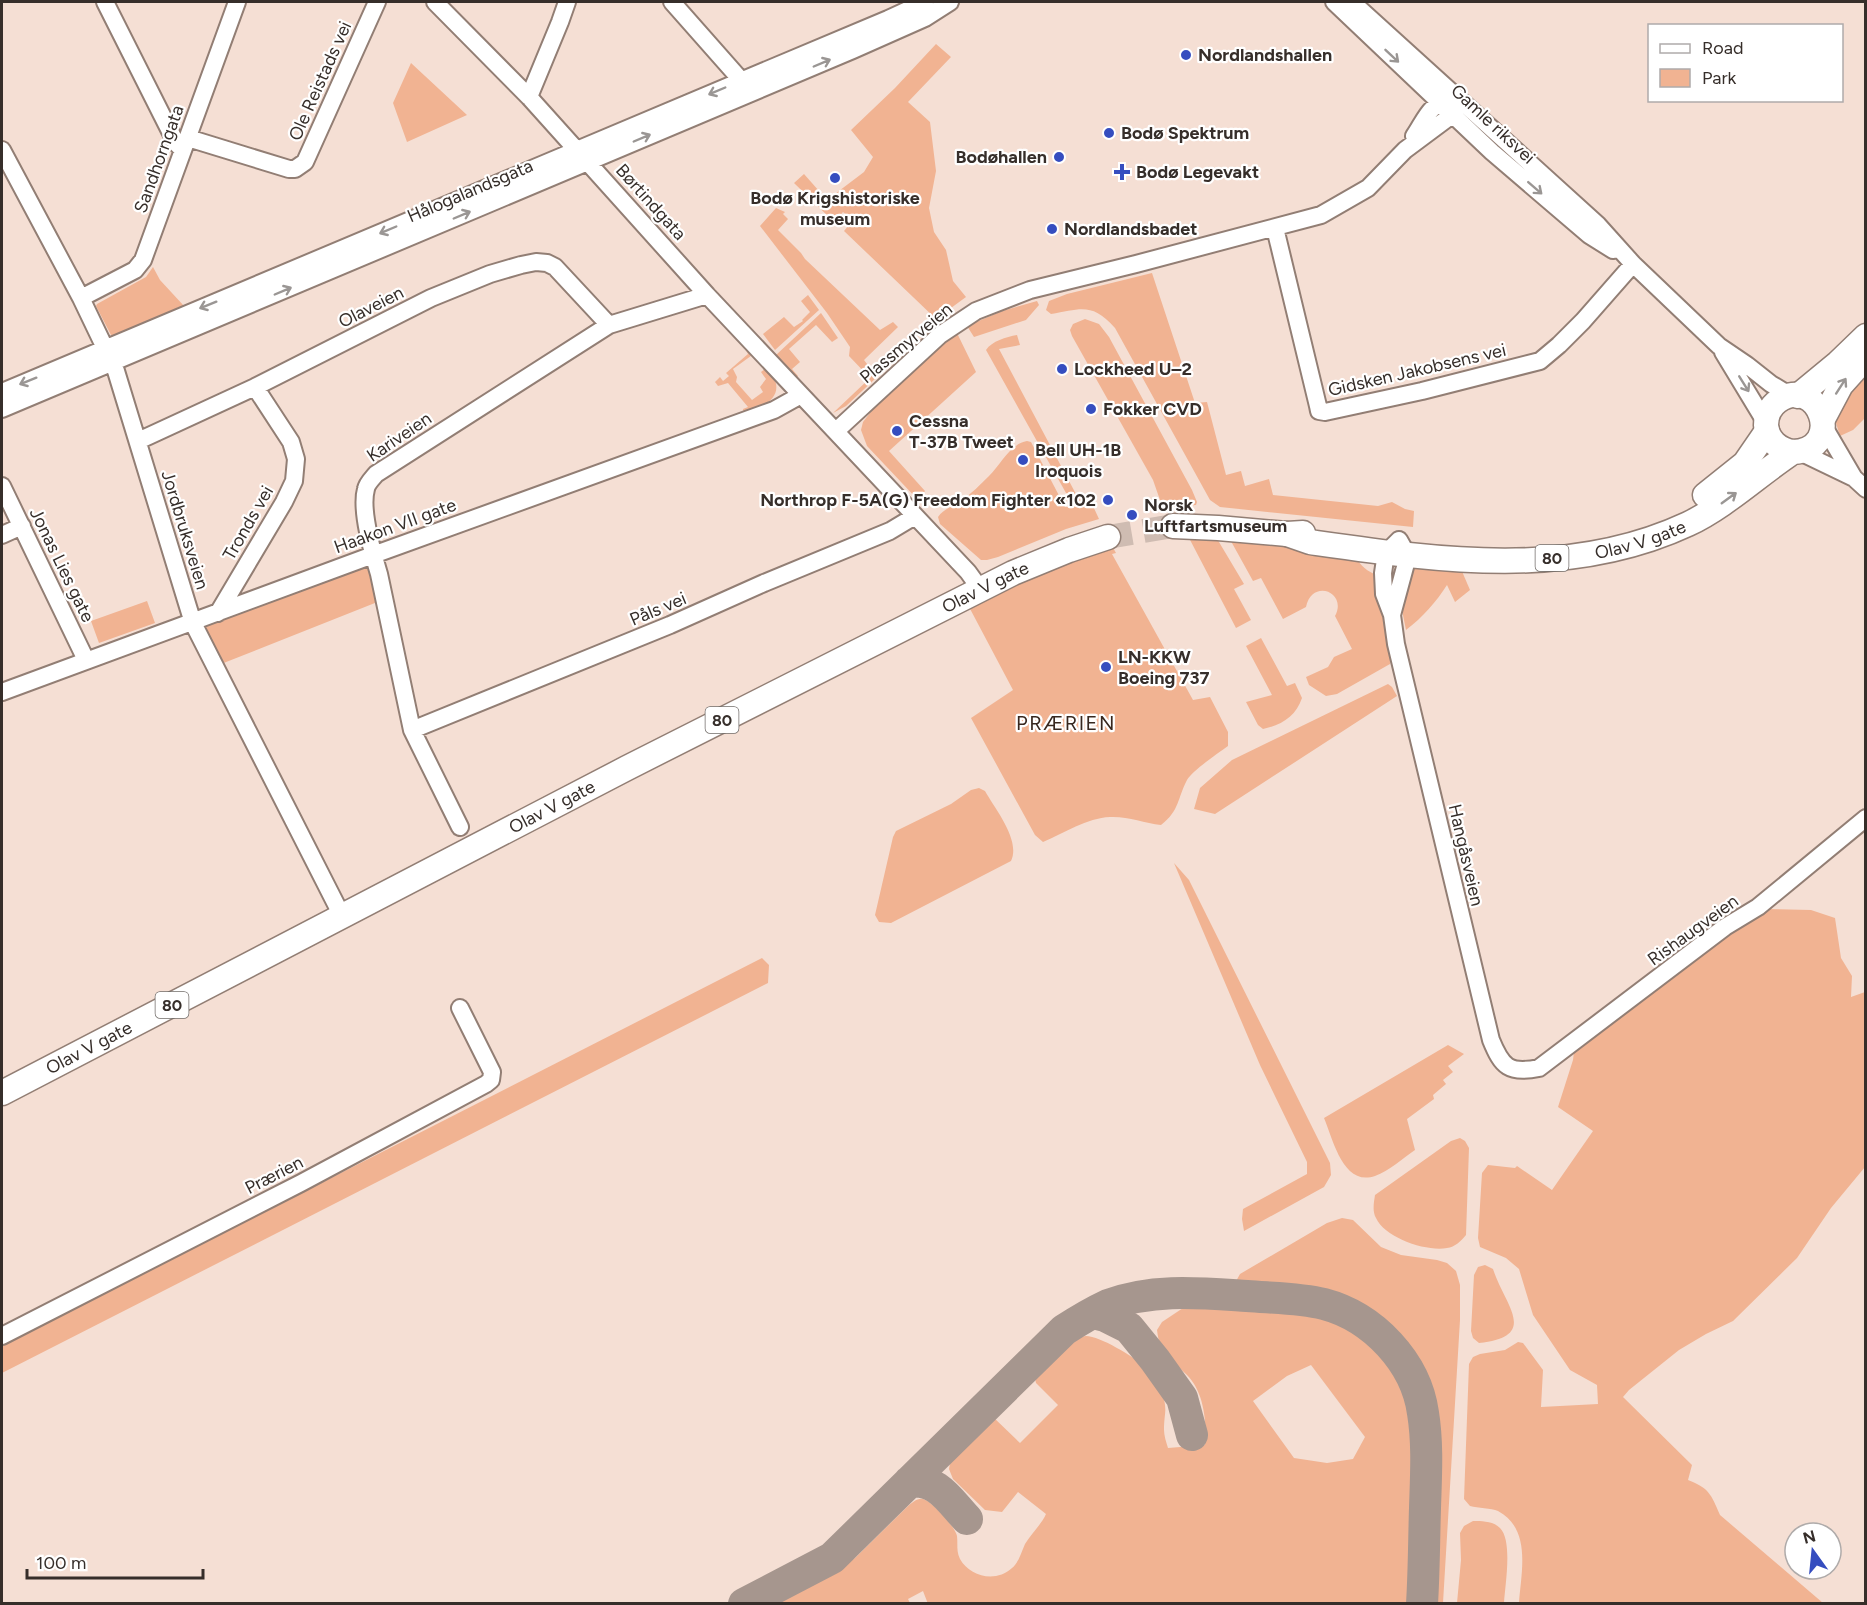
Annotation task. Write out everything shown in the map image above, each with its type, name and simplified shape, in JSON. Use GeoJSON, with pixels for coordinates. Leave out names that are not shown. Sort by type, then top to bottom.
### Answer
{"type":"FeatureCollection","features":[{"type":"Feature","properties":{"kind":"highway","name":"Olav V gate"},"geometry":{"type":"LineString","coordinates":[[1398,550],[1542,547],[1590,542],[1630,532],[1671,514],[1705,495],[1745,462],[1767,427],[1767,416],[1774,405],[1779,400],[1795,396],[1838,363],[1866,336]]}},
{"type":"Feature","properties":{"kind":"highway","name":"Olav V gate"},"geometry":{"type":"LineString","coordinates":[[1173,526],[1287,534],[1311,543],[1398,550],[1458,561],[1515,561],[1570,556],[1634,544],[1689,524],[1797,452],[1815,444],[1841,385],[1866,357]]}},
{"type":"Feature","properties":{"kind":"highway"},"geometry":{"type":"LineString","coordinates":[[1795,396],[1808,399],[1816,405],[1823,422]]}},
{"type":"Feature","properties":{"kind":"highway"},"geometry":{"type":"LineString","coordinates":[[1767,427],[1777,446],[1797,452]]}},
{"type":"Feature","properties":{"kind":"highway","name":"Olav V gate"},"geometry":{"type":"LineString","coordinates":[[2,1093],[617,773],[981,590],[1040,561],[1108,537]]}},
{"type":"Feature","properties":{"kind":"street"},"geometry":{"type":"LineString","coordinates":[[105,2],[176,143],[185,144]]}},
{"type":"Feature","properties":{"kind":"street","name":"Sandhorngata"},"geometry":{"type":"LineString","coordinates":[[81,298],[135,270],[143,260],[237,2]]}},
{"type":"Feature","properties":{"kind":"street","name":"Ole Reistads vei"},"geometry":{"type":"LineString","coordinates":[[185,144],[289,169],[301,166],[317,138],[377,2]]}},
{"type":"Feature","properties":{"kind":"street","name":"Børtindgata"},"geometry":{"type":"LineString","coordinates":[[435,2],[529,97],[708,295],[836,431]]}},
{"type":"Feature","properties":{"kind":"street"},"geometry":{"type":"LineString","coordinates":[[529,97],[557,32],[567,2]]}},
{"type":"Feature","properties":{"kind":"street"},"geometry":{"type":"LineString","coordinates":[[672,2],[746,86]]}},
{"type":"Feature","properties":{"kind":"street","name":"Hålogalandsgata"},"geometry":{"type":"LineString","coordinates":[[2,409],[109,356],[746,86],[925,2]]}},
{"type":"Feature","properties":{"kind":"street","name":"Hålogalandsgata"},"geometry":{"type":"LineString","coordinates":[[746,86],[916,22],[950,2]]}},
{"type":"Feature","properties":{"kind":"street","name":"Gamle riksvei"},"geometry":{"type":"LineString","coordinates":[[1334,2],[1440,101],[1454,107]]}},
{"type":"Feature","properties":{"kind":"street","name":"Gamle riksvei"},"geometry":{"type":"LineString","coordinates":[[1352,2],[1454,107],[1589,235],[1634,264],[1719,346],[1771,384],[1795,396]]}},
{"type":"Feature","properties":{"kind":"street","name":"Plassmyrveien"},"geometry":{"type":"LineString","coordinates":[[1406,150],[1433,107],[1440,101]]}},
{"type":"Feature","properties":{"kind":"street","name":"Plassmyrveien"},"geometry":{"type":"LineString","coordinates":[[836,431],[940,335],[976,311],[1030,290],[1322,215],[1368,188],[1454,107]]}},
{"type":"Feature","properties":{"kind":"street","name":"Jordbruksveien"},"geometry":{"type":"LineString","coordinates":[[2,150],[81,298],[109,356],[138,441],[193,623],[342,916]]}},
{"type":"Feature","properties":{"kind":"street","name":"Gidsken Jakobsens vei"},"geometry":{"type":"LineString","coordinates":[[1275,228],[1319,411],[1325,412],[1422,391],[1540,361],[1583,321],[1634,264]]}},
{"type":"Feature","properties":{"kind":"street","name":"Olaveien"},"geometry":{"type":"LineString","coordinates":[[138,441],[255,387],[431,298],[490,274],[536,262],[547,263],[555,267],[609,325]]}},
{"type":"Feature","properties":{"kind":"street","name":"Kariveien"},"geometry":{"type":"LineString","coordinates":[[460,827],[412,730],[373,555],[364,502],[369,481],[376,474],[609,325],[708,295]]}},
{"type":"Feature","properties":{"kind":"street","name":"Gamle riksvei"},"geometry":{"type":"LineString","coordinates":[[1719,346],[1767,427]]}},
{"type":"Feature","properties":{"kind":"street","name":"Hålogalandsgata"},"geometry":{"type":"LineString","coordinates":[[2,392],[109,356]]}},
{"type":"Feature","properties":{"kind":"street","name":"Tronds vei"},"geometry":{"type":"LineString","coordinates":[[218,613],[284,502],[294,481],[296,459],[291,442],[255,387]]}},
{"type":"Feature","properties":{"kind":"street","name":"Haakon VII gate"},"geometry":{"type":"LineString","coordinates":[[2,692],[764,414],[801,395]]}},
{"type":"Feature","properties":{"kind":"street"},"geometry":{"type":"LineString","coordinates":[[1823,422],[1860,483]]}},
{"type":"Feature","properties":{"kind":"street"},"geometry":{"type":"LineString","coordinates":[[836,431],[968,572],[981,590]]}},
{"type":"Feature","properties":{"kind":"street"},"geometry":{"type":"LineString","coordinates":[[1797,452],[1860,483]]}},
{"type":"Feature","properties":{"kind":"street","name":"Jonas Lies gate"},"geometry":{"type":"LineString","coordinates":[[2,486],[86,660]]}},
{"type":"Feature","properties":{"kind":"street","name":"Påls vei"},"geometry":{"type":"LineString","coordinates":[[412,730],[670,625],[890,531],[915,516]]}},
{"type":"Feature","properties":{"kind":"street"},"geometry":{"type":"LineString","coordinates":[[2,535],[22,526]]}},
{"type":"Feature","properties":{"kind":"street","name":"Hangåsveien"},"geometry":{"type":"LineString","coordinates":[[1398,550],[1383,573],[1384,594],[1392,615],[1396,644],[1491,1040],[1506,1067],[1522,1072],[1539,1068]]}},
{"type":"Feature","properties":{"kind":"street","name":"Rishaugveien"},"geometry":{"type":"LineString","coordinates":[[1539,1068],[1725,927],[1758,907],[1866,818]]}},
{"type":"Feature","properties":{"kind":"street","name":"Prærien"},"geometry":{"type":"LineString","coordinates":[[2,1336],[301,1184],[486,1084],[491,1080],[492,1072],[460,1008]]}},
{"type":"Feature","properties":{"kind":"green space"},"geometry":{"type":"Polygon","coordinates":[[[936,44],[951,57],[908,102],[930,122],[936,171],[929,208],[934,232],[946,250],[953,281],[966,297],[936,319],[844,231],[853,220],[843,212],[834,222],[794,183],[804,174],[827,200],[864,172],[873,157],[851,130],[936,44]]]}},
{"type":"Feature","properties":{"kind":"green space"},"geometry":{"type":"Polygon","coordinates":[[[411,63],[467,115],[407,142],[393,103],[411,63]]]}},
{"type":"Feature","properties":{"kind":"green space"},"geometry":{"type":"Polygon","coordinates":[[[776,208],[785,212],[783,214],[788,219],[778,230],[805,259],[880,330],[893,322],[898,327],[864,360],[877,377],[846,406],[833,413],[870,378],[849,356],[850,347],[827,313],[760,226],[776,208]]]}},
{"type":"Feature","properties":{"kind":"green space"},"geometry":{"type":"Polygon","coordinates":[[[153,267],[160,280],[184,306],[118,335],[111,335],[97,304],[146,277],[153,267]]]}},
{"type":"Feature","properties":{"kind":"green space"},"geometry":{"type":"Polygon","coordinates":[[[1152,273],[1195,403],[1207,402],[1226,475],[1241,471],[1245,486],[1269,479],[1273,495],[1378,506],[1392,502],[1414,511],[1413,527],[1220,507],[1210,500],[1115,328],[1100,314],[1086,309],[1051,314],[1046,310],[1049,301],[1067,294],[1152,273]]]}},
{"type":"Feature","properties":{"kind":"green space"},"geometry":{"type":"Polygon","coordinates":[[[808,295],[819,310],[775,350],[763,334],[784,317],[794,327],[803,321],[810,312],[801,301],[808,295]]]}},
{"type":"Feature","properties":{"kind":"green space"},"geometry":{"type":"Polygon","coordinates":[[[1037,301],[1039,305],[1026,320],[974,337],[967,326],[1002,311],[1037,301]]]}},
{"type":"Feature","properties":{"kind":"green space"},"geometry":{"type":"Polygon","coordinates":[[[821,313],[838,338],[832,342],[816,325],[789,349],[800,362],[792,369],[797,377],[776,355],[821,313]]]}},
{"type":"Feature","properties":{"kind":"green space"},"geometry":{"type":"Polygon","coordinates":[[[1085,319],[1099,324],[1109,337],[1192,490],[1196,505],[1166,508],[1160,500],[1153,480],[1072,336],[1070,330],[1073,324],[1085,319]]]}},
{"type":"Feature","properties":{"kind":"green space"},"geometry":{"type":"Polygon","coordinates":[[[956,331],[976,372],[889,451],[925,491],[918,500],[867,446],[861,430],[863,422],[876,405],[956,331]]]}},
{"type":"Feature","properties":{"kind":"green space"},"geometry":{"type":"Polygon","coordinates":[[[1017,335],[1020,345],[999,349],[1077,496],[1087,495],[1090,501],[1078,501],[1066,493],[986,350],[1004,338],[1017,335]]]}},
{"type":"Feature","properties":{"kind":"green space"},"geometry":{"type":"Polygon","coordinates":[[[742,343],[755,353],[733,369],[737,377],[736,382],[752,400],[763,392],[760,387],[766,379],[761,372],[768,367],[776,385],[776,392],[768,402],[744,415],[743,409],[748,407],[728,383],[718,386],[715,382],[720,377],[723,381],[729,376],[726,373],[748,354],[742,343]]]}},
{"type":"Feature","properties":{"kind":"green space"},"geometry":{"type":"Polygon","coordinates":[[[1865,367],[1865,418],[1853,430],[1840,436],[1835,420],[1837,412],[1865,367]]]}},
{"type":"Feature","properties":{"kind":"green space"},"geometry":{"type":"Polygon","coordinates":[[[1027,441],[1031,442],[1065,507],[1093,506],[1099,519],[1066,529],[998,557],[981,560],[940,524],[938,517],[976,489],[1011,450],[1027,441]]]}},
{"type":"Feature","properties":{"kind":"green space"},"geometry":{"type":"Polygon","coordinates":[[[1227,534],[1354,553],[1362,566],[1374,574],[1393,652],[1390,664],[1337,694],[1326,696],[1309,685],[1306,677],[1328,667],[1334,657],[1352,649],[1335,616],[1338,608],[1337,600],[1328,592],[1315,593],[1306,607],[1283,619],[1261,578],[1253,581],[1227,534]]]}},
{"type":"Feature","properties":{"kind":"green space"},"geometry":{"type":"Polygon","coordinates":[[[1188,536],[1216,537],[1244,584],[1234,589],[1251,620],[1236,628],[1188,536]]]}},
{"type":"Feature","properties":{"kind":"green space"},"geometry":{"type":"Polygon","coordinates":[[[1111,544],[1116,553],[1112,554],[1193,700],[1210,697],[1228,732],[1228,746],[1190,776],[1175,809],[1161,825],[1123,818],[1101,818],[1084,823],[1043,842],[1035,835],[971,718],[1013,690],[968,605],[1111,544]]]}},
{"type":"Feature","properties":{"kind":"green space"},"geometry":{"type":"Polygon","coordinates":[[[373,555],[385,599],[216,666],[193,623],[373,555]]]}},
{"type":"Feature","properties":{"kind":"green space"},"geometry":{"type":"Polygon","coordinates":[[[1418,564],[1461,569],[1470,590],[1455,602],[1447,585],[1429,609],[1406,630],[1402,610],[1412,570],[1418,564]]]}},
{"type":"Feature","properties":{"kind":"green space"},"geometry":{"type":"Polygon","coordinates":[[[147,601],[155,623],[99,643],[91,621],[147,601]]]}},
{"type":"Feature","properties":{"kind":"green space"},"geometry":{"type":"Polygon","coordinates":[[[1261,638],[1287,686],[1295,683],[1302,698],[1296,710],[1287,719],[1263,729],[1258,725],[1246,702],[1272,695],[1246,646],[1261,638]]]}},
{"type":"Feature","properties":{"kind":"green space"},"geometry":{"type":"Polygon","coordinates":[[[1388,684],[1397,696],[1215,814],[1194,809],[1200,788],[1232,760],[1388,684]]]}},
{"type":"Feature","properties":{"kind":"green space"},"geometry":{"type":"Polygon","coordinates":[[[979,788],[985,791],[1010,834],[1013,844],[1011,861],[891,923],[879,922],[875,915],[896,831],[951,804],[971,790],[979,788]]]}},
{"type":"Feature","properties":{"kind":"green space"},"geometry":{"type":"Polygon","coordinates":[[[1174,863],[1189,880],[1330,1163],[1331,1175],[1324,1187],[1244,1231],[1243,1209],[1307,1174],[1307,1162],[1260,1065],[1174,863]]]}},
{"type":"Feature","properties":{"kind":"green space"},"geometry":{"type":"Polygon","coordinates":[[[1764,909],[1811,910],[1835,918],[1841,958],[1852,976],[1851,997],[1865,992],[1865,1167],[1831,1208],[1797,1258],[1733,1321],[1679,1350],[1623,1397],[1692,1465],[1688,1480],[1701,1486],[1708,1493],[1720,1515],[1783,1569],[1783,1581],[1797,1581],[1823,1603],[1519,1603],[1522,1552],[1516,1529],[1509,1519],[1498,1511],[1470,1506],[1464,1499],[1469,1364],[1473,1357],[1505,1350],[1518,1342],[1523,1343],[1543,1370],[1541,1407],[1598,1404],[1597,1385],[1570,1370],[1533,1315],[1519,1269],[1506,1258],[1480,1247],[1478,1238],[1482,1173],[1488,1165],[1515,1168],[1517,1166],[1552,1190],[1593,1131],[1558,1107],[1573,1060],[1575,1043],[1764,909]]]}},
{"type":"Feature","properties":{"kind":"green space"},"geometry":{"type":"Polygon","coordinates":[[[762,958],[769,965],[768,983],[2,1373],[2,1346],[762,958]]]}},
{"type":"Feature","properties":{"kind":"green space"},"geometry":{"type":"Polygon","coordinates":[[[1448,1045],[1464,1054],[1448,1066],[1453,1072],[1443,1080],[1446,1084],[1433,1095],[1434,1099],[1407,1119],[1415,1150],[1380,1174],[1364,1178],[1355,1175],[1341,1159],[1324,1118],[1448,1045]]]}},
{"type":"Feature","properties":{"kind":"green space"},"geometry":{"type":"Polygon","coordinates":[[[1460,1138],[1469,1148],[1466,1235],[1453,1246],[1439,1249],[1418,1246],[1388,1232],[1375,1215],[1375,1195],[1451,1141],[1460,1138]]]}},
{"type":"Feature","properties":{"kind":"green space"},"geometry":{"type":"Polygon","coordinates":[[[1342,1218],[1353,1220],[1381,1247],[1401,1255],[1447,1263],[1456,1271],[1460,1285],[1460,1320],[1443,1603],[1434,1603],[1437,1484],[1435,1414],[1427,1376],[1412,1349],[1389,1325],[1369,1310],[1342,1297],[1317,1289],[1235,1283],[1240,1274],[1327,1223],[1342,1218]]]}},
{"type":"Feature","properties":{"kind":"green space"},"geometry":{"type":"Polygon","coordinates":[[[1485,1265],[1493,1269],[1510,1307],[1513,1326],[1509,1334],[1479,1343],[1473,1338],[1471,1331],[1474,1275],[1478,1267],[1485,1265]]]}},
{"type":"Feature","properties":{"kind":"green space"},"geometry":{"type":"Polygon","coordinates":[[[1192,1302],[1302,1311],[1349,1326],[1381,1354],[1397,1378],[1411,1412],[1414,1439],[1413,1581],[1410,1603],[928,1604],[923,1591],[908,1599],[910,1603],[773,1603],[832,1574],[855,1558],[907,1507],[921,1499],[932,1504],[953,1527],[957,1536],[960,1559],[970,1570],[984,1576],[991,1576],[1006,1573],[1012,1568],[1046,1514],[1018,1492],[1002,1512],[985,1510],[953,1479],[949,1469],[951,1458],[992,1416],[1020,1443],[1058,1405],[1036,1383],[1034,1374],[1058,1351],[1079,1337],[1092,1337],[1108,1343],[1133,1358],[1149,1372],[1159,1386],[1164,1399],[1164,1432],[1168,1448],[1205,1445],[1205,1417],[1201,1399],[1193,1382],[1163,1351],[1157,1330],[1162,1322],[1192,1302]],[[1311,1365],[1287,1376],[1253,1401],[1294,1458],[1327,1463],[1353,1459],[1365,1437],[1311,1365]]]}},
{"type":"Feature","properties":{"kind":"green space"},"geometry":{"type":"Polygon","coordinates":[[[1473,1521],[1494,1524],[1504,1534],[1507,1575],[1504,1603],[1457,1603],[1461,1560],[1460,1533],[1464,1526],[1473,1521]]]}},
{"type":"Feature","properties":{"kind":"taxiway"},"geometry":{"type":"LineString","coordinates":[[744,1604],[832,1558],[1064,1330],[1108,1305],[1142,1296],[1177,1293],[1286,1298],[1324,1304],[1359,1319],[1389,1344],[1402,1360],[1419,1394],[1426,1436],[1422,1604]]}},
{"type":"Feature","properties":{"kind":"taxiway"},"geometry":{"type":"LineString","coordinates":[[1093,1313],[1105,1316],[1129,1328],[1155,1360],[1182,1398],[1192,1435]]}},
{"type":"Feature","properties":{"kind":"taxiway"},"geometry":{"type":"LineString","coordinates":[[909,1482],[927,1483],[935,1487],[967,1519]]}},
{"type":"Feature","properties":{"kind":"tunnel"},"geometry":{"type":"LineString","coordinates":[[1108,537],[1173,526]]}},
{"type":"Feature","properties":{"kind":"place","name":"Nordlandshallen"},"geometry":{"type":"Point","coordinates":[1186,55]}},
{"type":"Feature","properties":{"kind":"place","name":"Bodø Spektrum"},"geometry":{"type":"Point","coordinates":[1109,133]}},
{"type":"Feature","properties":{"kind":"place","name":"Bodøhallen"},"geometry":{"type":"Point","coordinates":[1059,157]}},
{"type":"Feature","properties":{"kind":"place","name":"Bodø Legevakt"},"geometry":{"type":"Point","coordinates":[1122,172]}},
{"type":"Feature","properties":{"kind":"place","name":"Bodø Krigshistoriske museum"},"geometry":{"type":"Point","coordinates":[835,178]}},
{"type":"Feature","properties":{"kind":"place","name":"Nordlandsbadet"},"geometry":{"type":"Point","coordinates":[1052,229]}},
{"type":"Feature","properties":{"kind":"place","name":"Lockheed U–2"},"geometry":{"type":"Point","coordinates":[1062,369]}},
{"type":"Feature","properties":{"kind":"place","name":"Fokker CVD"},"geometry":{"type":"Point","coordinates":[1091,409]}},
{"type":"Feature","properties":{"kind":"place","name":"Cessna T-37B Tweet"},"geometry":{"type":"Point","coordinates":[897,431]}},
{"type":"Feature","properties":{"kind":"place","name":"Bell UH-1B Iroquois"},"geometry":{"type":"Point","coordinates":[1023,460]}},
{"type":"Feature","properties":{"kind":"place","name":"Northrop F-5A(G) Freedom Fighter «102"},"geometry":{"type":"Point","coordinates":[1108,500]}},
{"type":"Feature","properties":{"kind":"place","name":"Norsk Luftfartsmuseum"},"geometry":{"type":"Point","coordinates":[1132,515]}},
{"type":"Feature","properties":{"kind":"place","name":"LN-KKW Boeing 737"},"geometry":{"type":"Point","coordinates":[1106,667]}},
{"type":"Feature","properties":{"kind":"district","name":"PRÆRIEN"},"geometry":{"type":"Point","coordinates":[1066,723]}}]}
